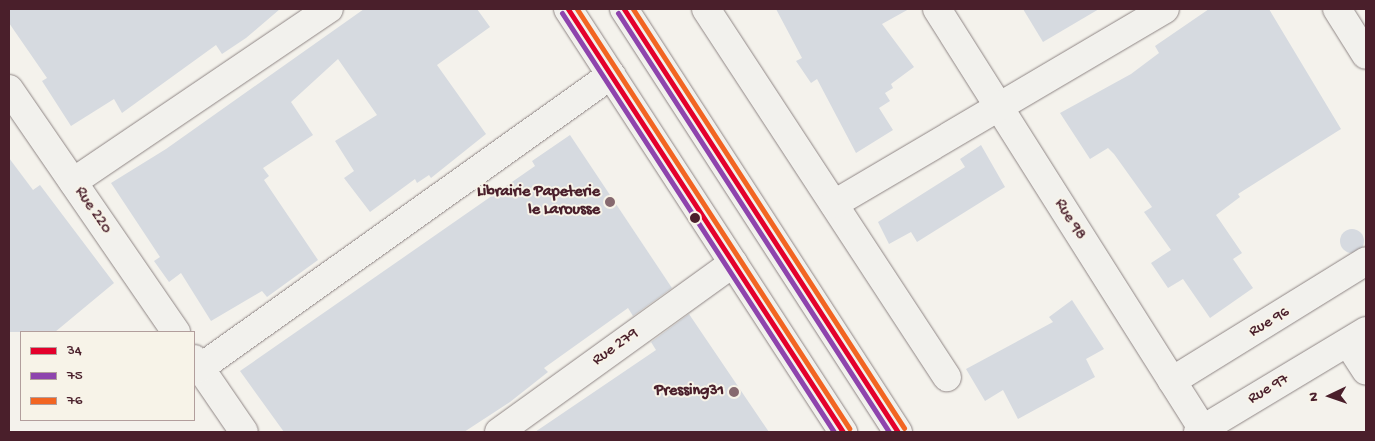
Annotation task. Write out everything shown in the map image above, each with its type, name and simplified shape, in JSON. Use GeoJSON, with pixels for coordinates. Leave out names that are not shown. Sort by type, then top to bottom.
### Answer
{"type":"FeatureCollection","features":[{"type":"Feature","properties":{"kind":"main road"},"geometry":{"type":"LineString","coordinates":[[73,182],[329,9]]}},
{"type":"Feature","properties":{"kind":"main road"},"geometry":{"type":"LineString","coordinates":[[568,9],[843,432]]}},
{"type":"Feature","properties":{"kind":"main road"},"geometry":{"type":"LineString","coordinates":[[624,9],[898,432]]}},
{"type":"Feature","properties":{"kind":"main road"},"geometry":{"type":"LineString","coordinates":[[706,9],[947,377]]}},
{"type":"Feature","properties":{"kind":"main road","name":"Rue 98"},"geometry":{"type":"LineString","coordinates":[[937,9],[1172,381],[1200,431]]}},
{"type":"Feature","properties":{"kind":"main road"},"geometry":{"type":"LineString","coordinates":[[834,204],[1165,9]]}},
{"type":"Feature","properties":{"kind":"main road"},"geometry":{"type":"LineString","coordinates":[[1337,9],[1366,55]]}},
{"type":"Feature","properties":{"kind":"main road"},"geometry":{"type":"LineString","coordinates":[[244,432],[197,363],[610,75]]}},
{"type":"Feature","properties":{"kind":"main road","name":"Rue 220"},"geometry":{"type":"LineString","coordinates":[[9,89],[175,331]]}},
{"type":"Feature","properties":{"kind":"main road","name":"Rue 96"},"geometry":{"type":"LineString","coordinates":[[1172,381],[1366,261]]}},
{"type":"Feature","properties":{"kind":"main road","name":"Rue 279"},"geometry":{"type":"LineString","coordinates":[[513,428],[733,263]]}},
{"type":"Feature","properties":{"kind":"main road"},"geometry":{"type":"LineString","coordinates":[[1357,337],[1366,371]]}},
{"type":"Feature","properties":{"kind":"main road","name":"Rue 97"},"geometry":{"type":"LineString","coordinates":[[1200,431],[1357,337]]}},
{"type":"Feature","properties":{"kind":"building"},"geometry":{"type":"Polygon","coordinates":[[[9,9],[280,9],[246,38],[222,54],[216,45],[122,113],[114,99],[71,126],[42,81],[47,78],[9,23],[9,9]]]}},
{"type":"Feature","properties":{"kind":"building"},"geometry":{"type":"Polygon","coordinates":[[[364,9],[477,9],[490,27],[437,65],[486,134],[431,178],[429,175],[417,183],[415,179],[370,212],[344,178],[354,171],[335,141],[377,115],[338,59],[291,102],[313,135],[263,168],[269,176],[264,180],[318,260],[267,297],[262,291],[211,321],[181,273],[169,282],[154,261],[160,257],[111,183],[166,149],[364,9]]]}},
{"type":"Feature","properties":{"kind":"building"},"geometry":{"type":"Polygon","coordinates":[[[776,9],[909,9],[882,24],[914,67],[891,84],[893,88],[885,93],[890,101],[879,108],[893,130],[856,153],[817,79],[811,83],[796,61],[802,58],[776,9]]]}},
{"type":"Feature","properties":{"kind":"building"},"geometry":{"type":"Polygon","coordinates":[[[1023,9],[1099,9],[1043,42],[1023,9]]]}},
{"type":"Feature","properties":{"kind":"building"},"geometry":{"type":"Polygon","coordinates":[[[1209,9],[1269,9],[1341,129],[1238,194],[1240,197],[1216,215],[1242,253],[1233,259],[1253,288],[1210,318],[1183,279],[1168,288],[1151,263],[1171,250],[1144,212],[1152,207],[1114,154],[1108,148],[1090,159],[1060,113],[1131,74],[1159,53],[1155,46],[1209,9]]]}},
{"type":"Feature","properties":{"kind":"building"},"geometry":{"type":"Polygon","coordinates":[[[570,135],[672,288],[633,316],[628,308],[544,368],[548,372],[510,402],[464,432],[284,432],[240,371],[535,166],[532,161],[570,135]]]}},
{"type":"Feature","properties":{"kind":"building"},"geometry":{"type":"Polygon","coordinates":[[[981,145],[1005,187],[917,242],[911,232],[889,244],[878,222],[965,167],[960,159],[981,145]]]}},
{"type":"Feature","properties":{"kind":"building"},"geometry":{"type":"Polygon","coordinates":[[[9,158],[33,190],[40,185],[114,283],[56,331],[9,332],[9,158]]]}},
{"type":"Feature","properties":{"kind":"building"},"geometry":{"type":"Polygon","coordinates":[[[1352,229],[1357,230],[1363,236],[1363,246],[1357,252],[1352,253],[1347,252],[1341,246],[1340,241],[1341,236],[1347,230],[1352,229]]]}},
{"type":"Feature","properties":{"kind":"building"},"geometry":{"type":"Polygon","coordinates":[[[1072,300],[1104,349],[1086,359],[1095,377],[1018,419],[1003,390],[985,401],[966,369],[1053,322],[1049,317],[1072,300]]]}},
{"type":"Feature","properties":{"kind":"building"},"geometry":{"type":"Polygon","coordinates":[[[689,314],[769,432],[535,432],[656,350],[651,342],[689,314]]]}},
{"type":"Feature","properties":{"kind":"transit line","name":"34"},"geometry":{"type":"LineString","coordinates":[[568,9],[843,432]]}},
{"type":"Feature","properties":{"kind":"transit line","name":"76"},"geometry":{"type":"LineString","coordinates":[[577,9],[849,428]]}},
{"type":"Feature","properties":{"kind":"transit line","name":"34"},"geometry":{"type":"LineString","coordinates":[[624,9],[898,432]]}},
{"type":"Feature","properties":{"kind":"transit line","name":"76"},"geometry":{"type":"LineString","coordinates":[[633,9],[904,428]]}},
{"type":"Feature","properties":{"kind":"transit line","name":"75"},"geometry":{"type":"LineString","coordinates":[[562,13],[834,432]]}},
{"type":"Feature","properties":{"kind":"transit line","name":"75"},"geometry":{"type":"LineString","coordinates":[[618,13],[889,432]]}},
{"type":"Feature","properties":{"kind":"place","name":"Librairie Papeterie le Larousse"},"geometry":{"type":"Point","coordinates":[610,202]}},
{"type":"Feature","properties":{"kind":"place","name":"Pressing31"},"geometry":{"type":"Point","coordinates":[734,392]}}]}
